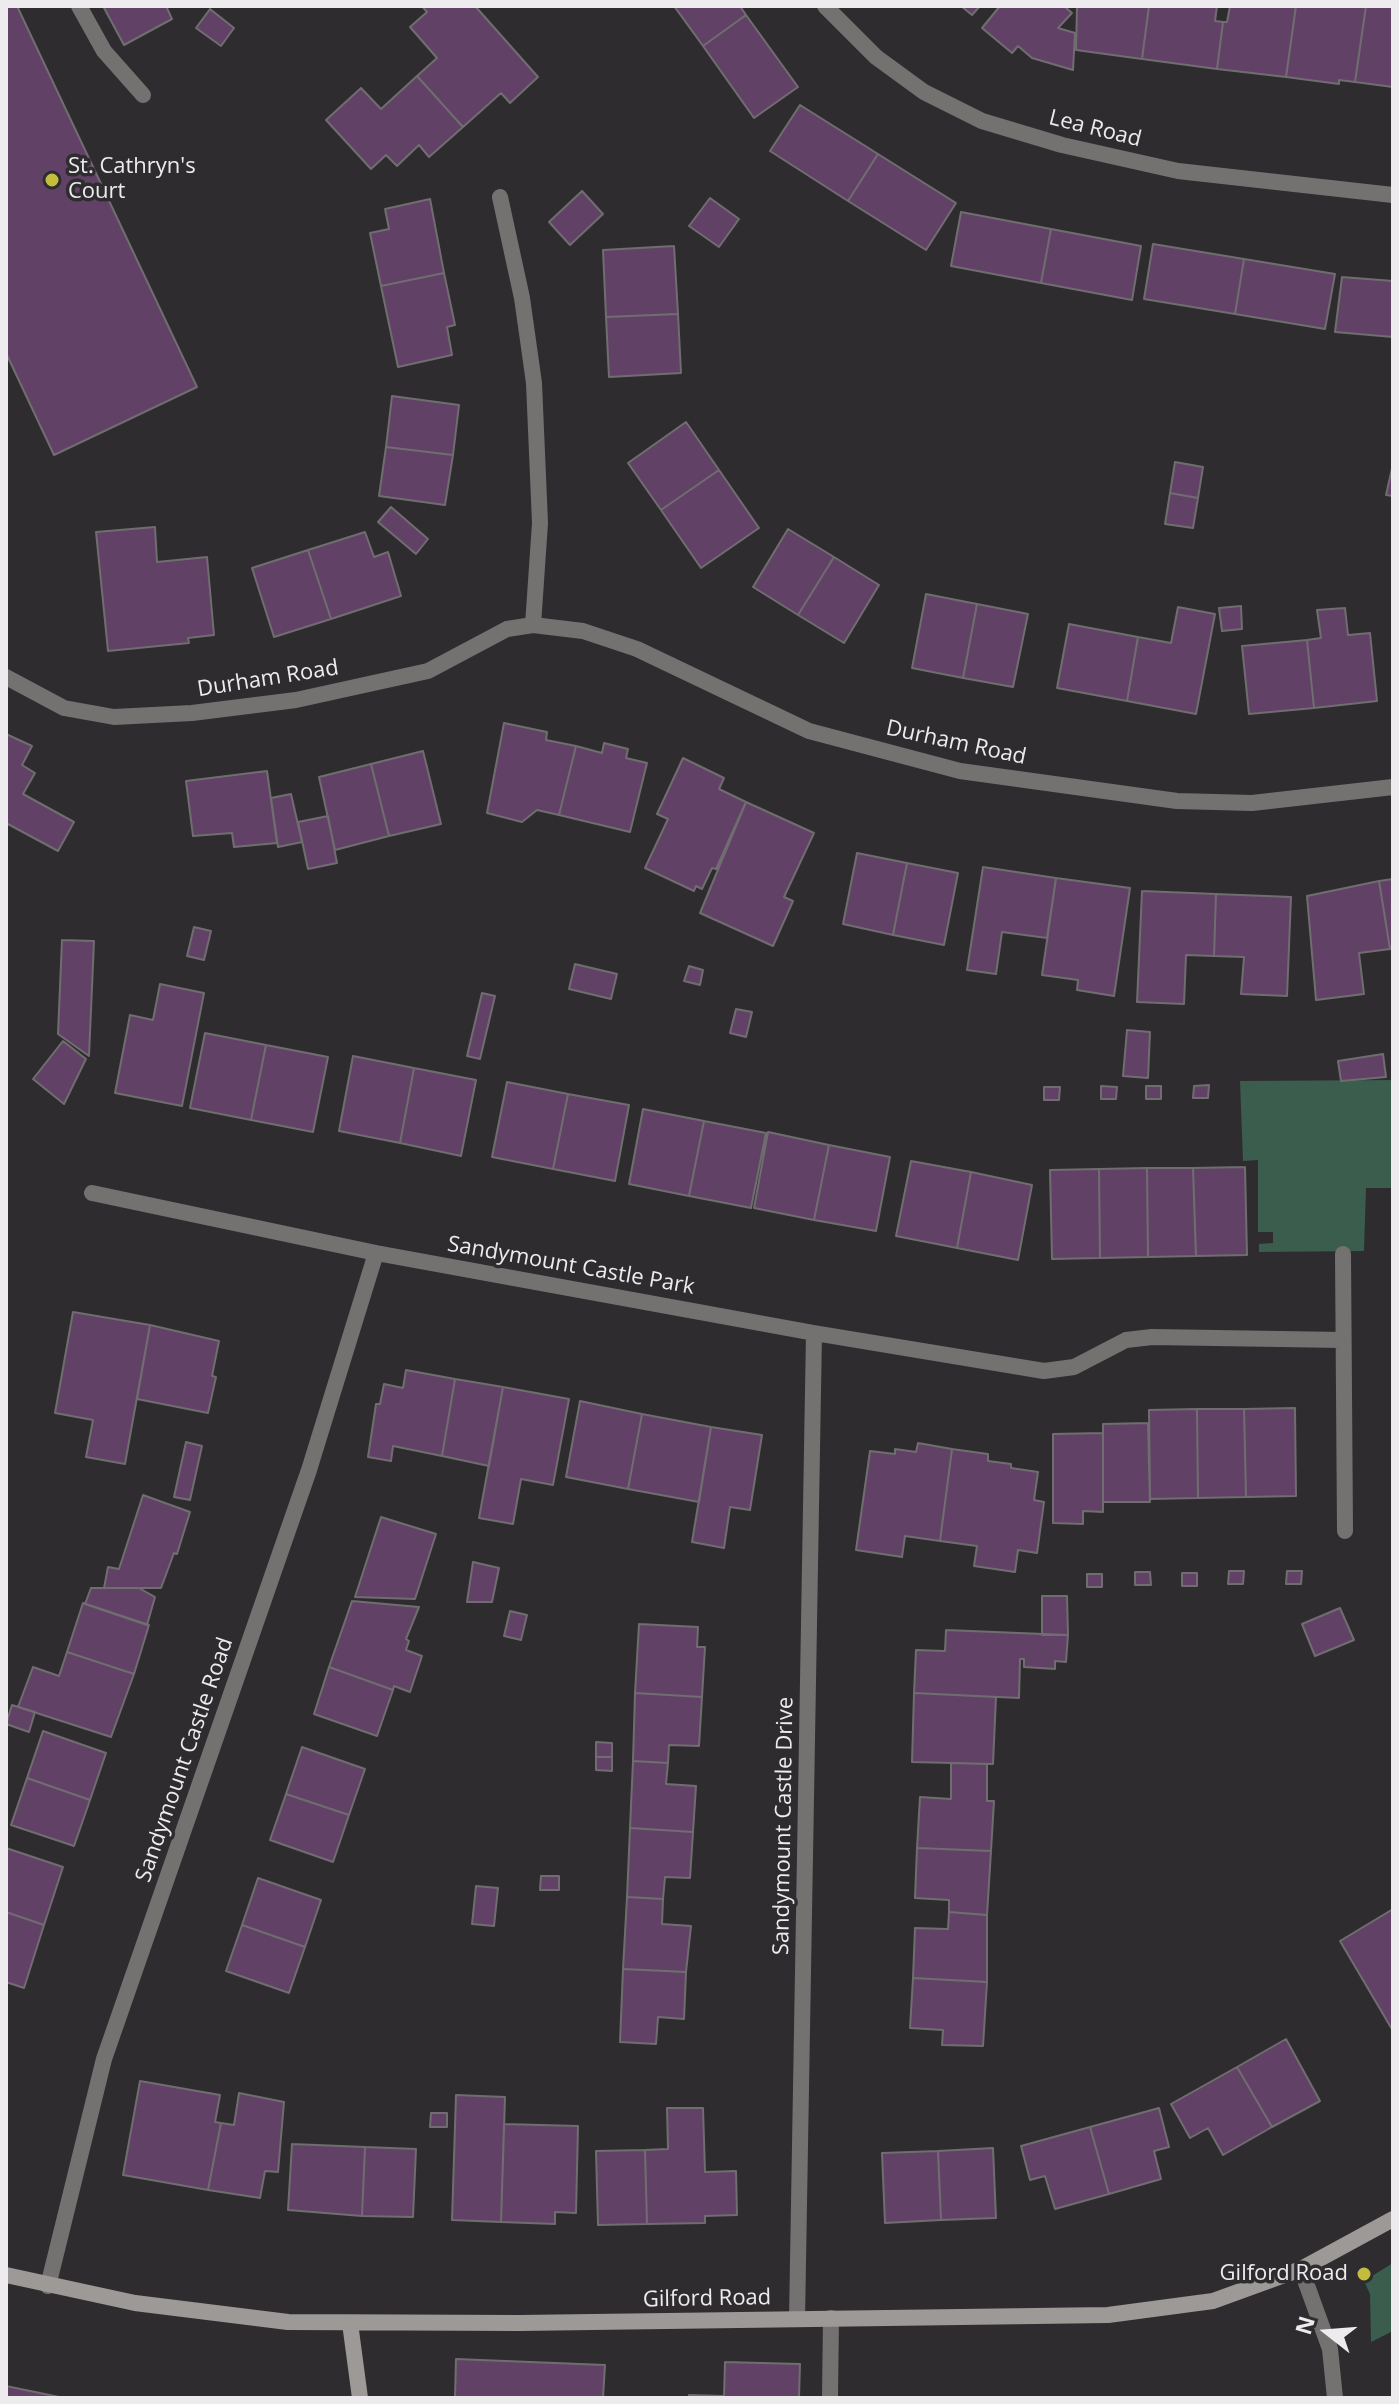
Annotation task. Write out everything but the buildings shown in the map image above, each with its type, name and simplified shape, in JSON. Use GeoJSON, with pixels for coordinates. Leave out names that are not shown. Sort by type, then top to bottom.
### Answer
{"type":"FeatureCollection","features":[{"type":"Feature","properties":{"kind":"street"},"geometry":{"type":"LineString","coordinates":[[79,6],[104,51],[143,95]]}},
{"type":"Feature","properties":{"kind":"street","name":"Lea Road"},"geometry":{"type":"LineString","coordinates":[[825,6],[888,66],[924,92],[982,121],[1062,145],[1178,171],[1393,195]]}},
{"type":"Feature","properties":{"kind":"street"},"geometry":{"type":"LineString","coordinates":[[500,197],[522,298],[534,383],[540,523],[533,625]]}},
{"type":"Feature","properties":{"kind":"street","name":"Durham Road"},"geometry":{"type":"LineString","coordinates":[[6,677],[64,708],[114,717],[192,713],[296,700],[428,671],[507,629],[533,625],[583,631],[637,649],[809,731],[960,771],[1177,801],[1252,803],[1393,787]]}},
{"type":"Feature","properties":{"kind":"street","name":"Sandymount Castle Park"},"geometry":{"type":"LineString","coordinates":[[92,1193],[376,1253],[814,1333],[1044,1371],[1074,1367],[1126,1340],[1152,1337],[1343,1340]]}},
{"type":"Feature","properties":{"kind":"street","name":"Sandymount Castle Road"},"geometry":{"type":"LineString","coordinates":[[48,2286],[104,2059],[309,1470],[376,1253]]}},
{"type":"Feature","properties":{"kind":"street"},"geometry":{"type":"LineString","coordinates":[[1343,1254],[1345,1531]]}},
{"type":"Feature","properties":{"kind":"street","name":"Sandymount Castle Drive"},"geometry":{"type":"LineString","coordinates":[[797,2319],[814,1333]]}},
{"type":"Feature","properties":{"kind":"street","name":"Gilford Road"},"geometry":{"type":"LineString","coordinates":[[6,2275],[135,2303],[288,2322],[1108,2315],[1213,2301],[1301,2269],[1393,2219]]}},
{"type":"Feature","properties":{"kind":"street"},"geometry":{"type":"LineString","coordinates":[[1301,2269],[1330,2349],[1335,2398]]}},
{"type":"Feature","properties":{"kind":"street"},"geometry":{"type":"LineString","coordinates":[[830,2398],[831,2318]]}},
{"type":"Feature","properties":{"kind":"street"},"geometry":{"type":"LineString","coordinates":[[350,2323],[360,2398]]}},
{"type":"Feature","properties":{"kind":"green space"},"geometry":{"type":"Polygon","coordinates":[[[1393,1080],[1393,1188],[1366,1188],[1364,1251],[1259,1252],[1259,1244],[1273,1243],[1273,1232],[1258,1232],[1258,1160],[1243,1161],[1240,1081],[1393,1080]]]}},
{"type":"Feature","properties":{"kind":"green space"},"geometry":{"type":"Polygon","coordinates":[[[1393,2263],[1393,2331],[1371,2342],[1370,2294],[1364,2281],[1393,2263]]]}},
{"type":"Feature","properties":{"kind":"place","name":"St. Cathryn's Court"},"geometry":{"type":"Point","coordinates":[52,180]}},
{"type":"Feature","properties":{"kind":"place","name":"Gilford Road"},"geometry":{"type":"Point","coordinates":[1364,2274]}}]}
